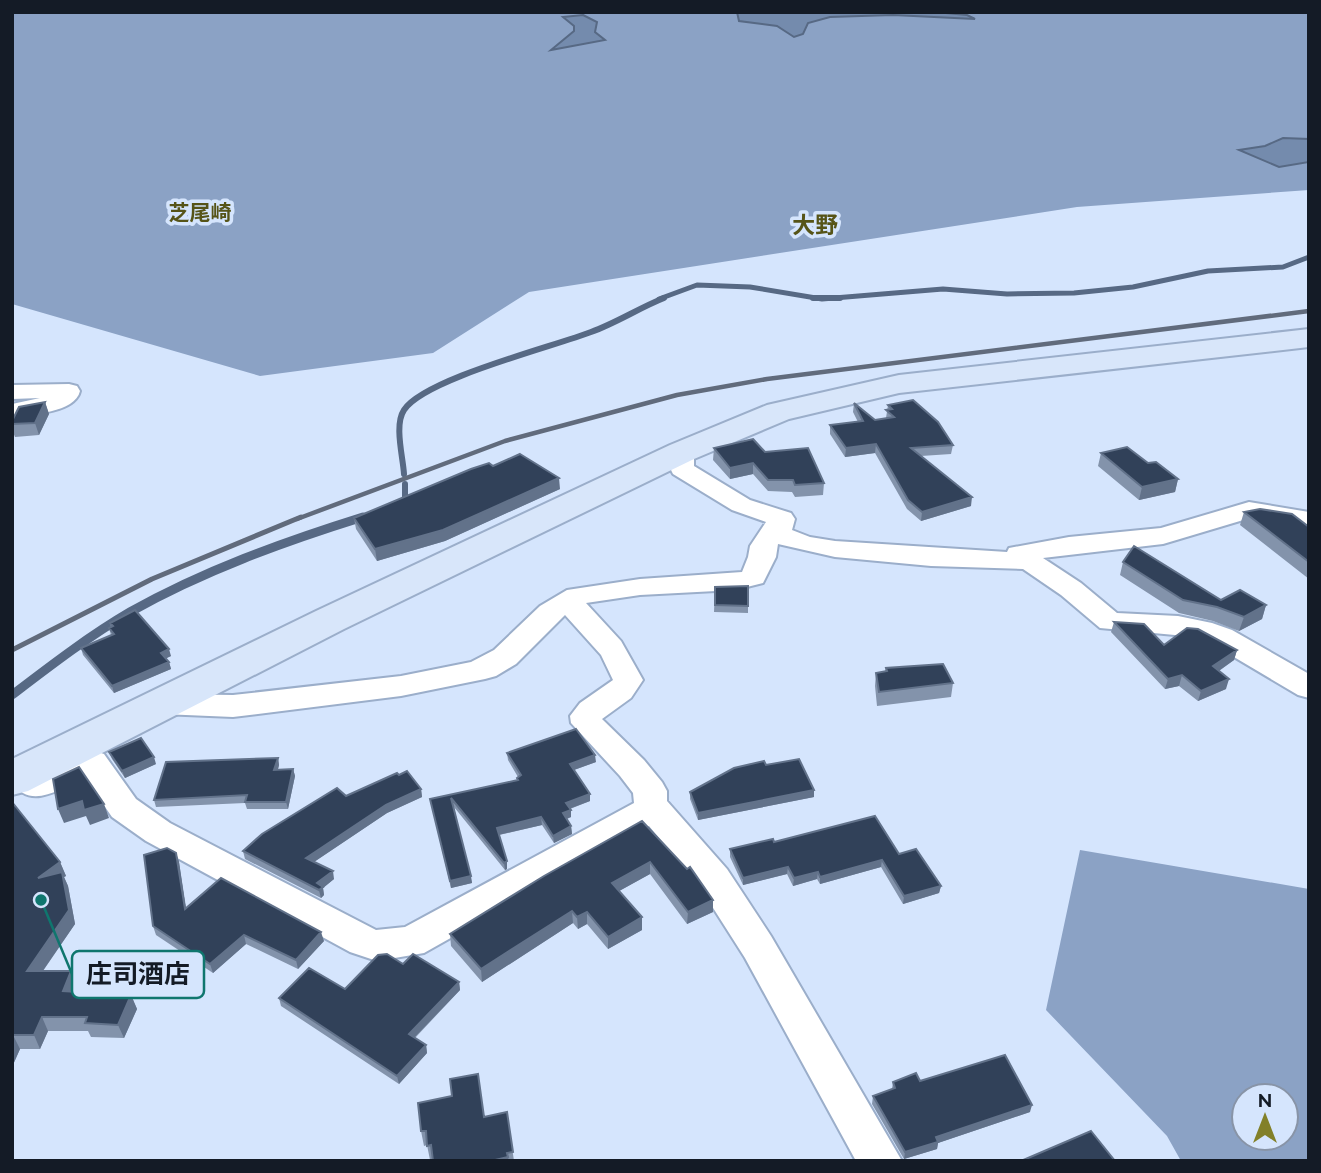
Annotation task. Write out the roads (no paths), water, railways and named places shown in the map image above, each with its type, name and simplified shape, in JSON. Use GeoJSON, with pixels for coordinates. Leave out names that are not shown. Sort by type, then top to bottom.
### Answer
{"type":"FeatureCollection","features":[{"type":"Feature","properties":{"kind":"street"},"geometry":{"type":"LineString","coordinates":[[18,777],[342,614],[682,452],[778,412],[872,389],[1309,338]]}},
{"type":"Feature","properties":{"kind":"street"},"geometry":{"type":"LineString","coordinates":[[12,392],[69,391],[68,396],[56,402],[12,411]]}},
{"type":"Feature","properties":{"kind":"street"},"geometry":{"type":"LineString","coordinates":[[682,452],[682,468],[741,505],[782,519]]}},
{"type":"Feature","properties":{"kind":"street"},"geometry":{"type":"LineString","coordinates":[[1019,554],[1069,545],[1163,536],[1249,510],[1309,520]]}},
{"type":"Feature","properties":{"kind":"street"},"geometry":{"type":"LineString","coordinates":[[782,519],[778,533],[791,541],[812,547],[939,559],[1029,561],[1019,554]]}},
{"type":"Feature","properties":{"kind":"street"},"geometry":{"type":"LineString","coordinates":[[162,704],[233,706],[401,686],[485,669],[505,657],[550,612],[577,596],[592,592],[745,580],[756,572],[763,546],[782,519]]}},
{"type":"Feature","properties":{"kind":"street"},"geometry":{"type":"LineString","coordinates":[[1019,554],[1071,589],[1110,622],[1178,625],[1202,629],[1222,636],[1309,688]]}},
{"type":"Feature","properties":{"kind":"street"},"geometry":{"type":"LineString","coordinates":[[569,603],[592,625],[618,658],[628,680],[625,687],[592,708],[586,716],[587,723],[650,790],[649,799],[653,808],[714,879],[758,947],[880,1161]]}},
{"type":"Feature","properties":{"kind":"street"},"geometry":{"type":"LineString","coordinates":[[18,777],[33,786],[92,762],[124,808],[158,832],[377,946],[397,945],[423,936],[653,808]]}},
{"type":"Feature","properties":{"kind":"waterway"},"geometry":{"type":"LineString","coordinates":[[834,298],[943,289],[1007,294],[1074,293],[1133,287],[1208,271],[1283,267],[1309,257]]}},
{"type":"Feature","properties":{"kind":"waterway"},"geometry":{"type":"LineString","coordinates":[[659,299],[697,285],[750,287],[816,298]]}},
{"type":"Feature","properties":{"kind":"waterway"},"geometry":{"type":"LineString","coordinates":[[404,474],[400,441],[401,416],[416,398],[490,365],[600,328],[664,298]]}},
{"type":"Feature","properties":{"kind":"waterway"},"geometry":{"type":"LineString","coordinates":[[816,298],[834,298]]}},
{"type":"Feature","properties":{"kind":"waterway"},"geometry":{"type":"LineString","coordinates":[[816,298],[834,298]]}},
{"type":"Feature","properties":{"kind":"waterway"},"geometry":{"type":"LineString","coordinates":[[834,298],[840,298]]}},
{"type":"Feature","properties":{"kind":"waterway"},"geometry":{"type":"LineString","coordinates":[[400,503],[405,498],[405,484]]}},
{"type":"Feature","properties":{"kind":"waterway"},"geometry":{"type":"LineString","coordinates":[[357,519],[365,516]]}},
{"type":"Feature","properties":{"kind":"waterway"},"geometry":{"type":"LineString","coordinates":[[357,519],[363,517]]}},
{"type":"Feature","properties":{"kind":"waterway"},"geometry":{"type":"LineString","coordinates":[[12,695],[100,631],[158,597],[244,558],[357,519]]}},
{"type":"Feature","properties":{"kind":"railway"},"geometry":{"type":"LineString","coordinates":[[297,519],[505,441],[677,395],[767,379],[1309,311]]}},
{"type":"Feature","properties":{"kind":"railway"},"geometry":{"type":"LineString","coordinates":[[12,650],[152,579],[301,517]]}},
{"type":"Feature","properties":{"kind":"place","name":"庄司酒店"},"geometry":{"type":"Point","coordinates":[41,900]}},
{"type":"Feature","properties":{"kind":"district","name":"芝尾崎"},"geometry":{"type":"Point","coordinates":[200,213]}},
{"type":"Feature","properties":{"kind":"district","name":"大野"},"geometry":{"type":"Point","coordinates":[815,225]}}]}
